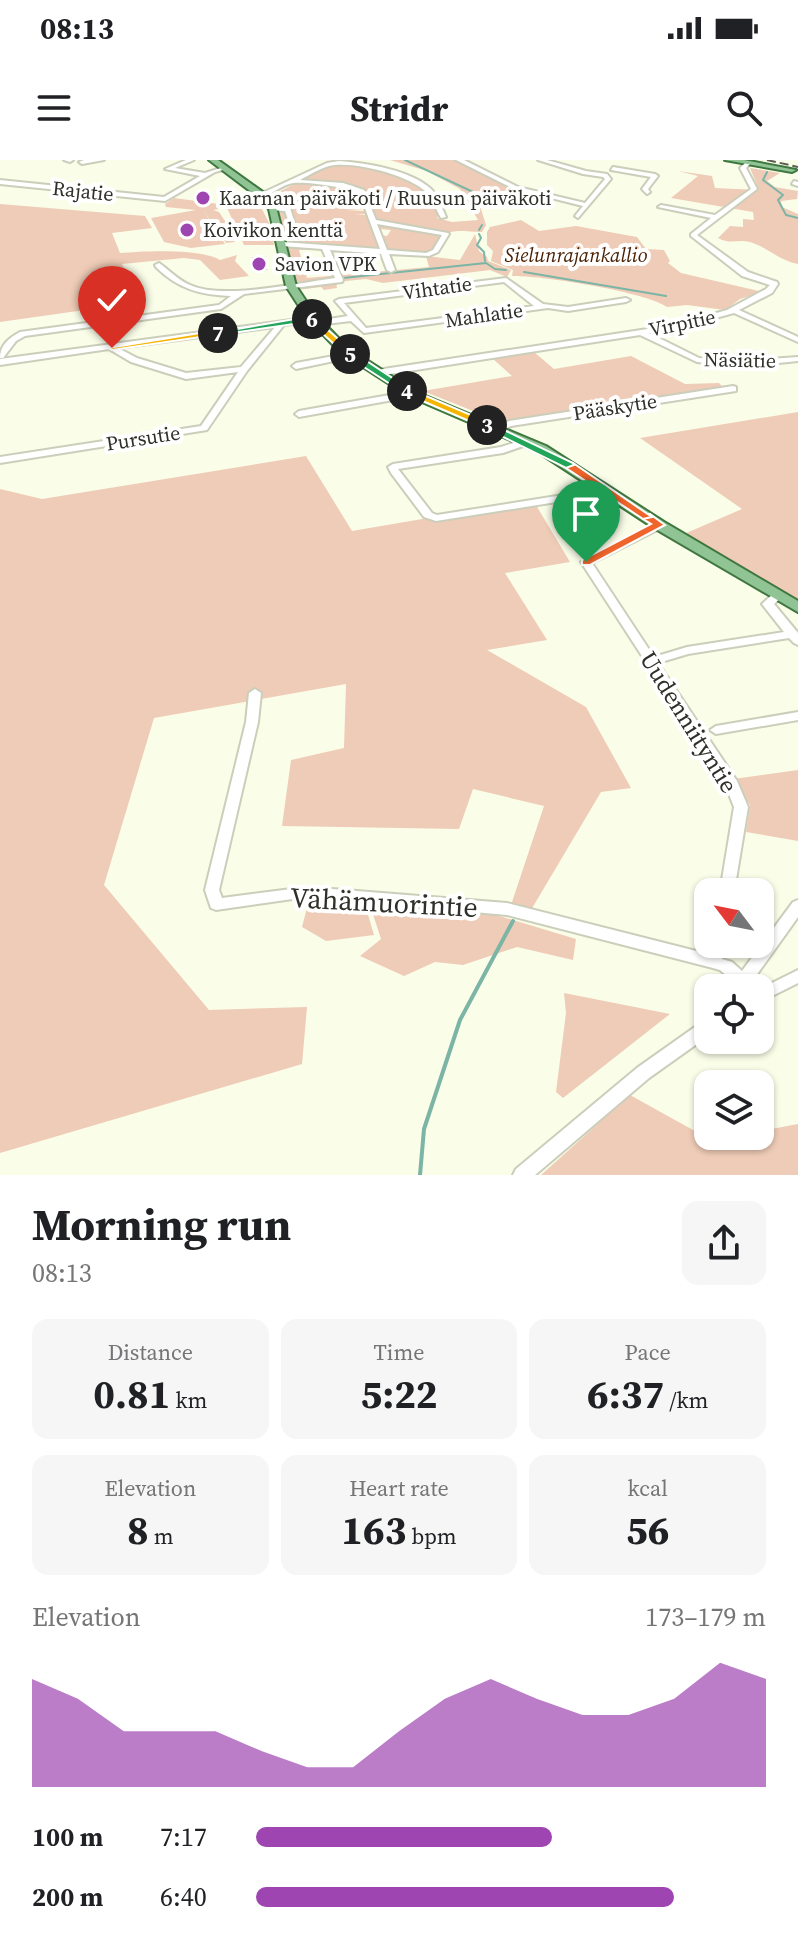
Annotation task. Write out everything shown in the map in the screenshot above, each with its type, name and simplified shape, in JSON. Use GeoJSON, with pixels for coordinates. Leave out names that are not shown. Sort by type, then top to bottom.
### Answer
{"type":"FeatureCollection","features":[{"type":"Feature","properties":{"kind":"main road"},"geometry":{"type":"LineString","coordinates":[[213,160],[261,195],[273,209],[291,286],[315,321],[350,355],[412,394],[526,442],[798,607]]}},
{"type":"Feature","properties":{"kind":"main road"},"geometry":{"type":"LineString","coordinates":[[729,160],[795,170]]}},
{"type":"Feature","properties":{"kind":"street"},"geometry":{"type":"LineString","coordinates":[[82,162],[101,160]]}},
{"type":"Feature","properties":{"kind":"street"},"geometry":{"type":"LineString","coordinates":[[191,160],[168,169],[206,175],[224,169]]}},
{"type":"Feature","properties":{"kind":"street"},"geometry":{"type":"LineString","coordinates":[[459,160],[493,179],[533,194],[587,205]]}},
{"type":"Feature","properties":{"kind":"street"},"geometry":{"type":"LineString","coordinates":[[541,160],[585,173],[605,175],[619,160]]}},
{"type":"Feature","properties":{"kind":"street","name":"Virpitie"},"geometry":{"type":"LineString","coordinates":[[377,373],[675,327],[733,310],[760,296],[774,284],[745,274],[693,235],[754,189],[743,168],[744,162]]}},
{"type":"Feature","properties":{"kind":"street"},"geometry":{"type":"LineString","coordinates":[[261,195],[334,163],[401,176],[429,190],[443,217]]}},
{"type":"Feature","properties":{"kind":"street"},"geometry":{"type":"LineString","coordinates":[[613,169],[655,176],[645,189],[647,192]]}},
{"type":"Feature","properties":{"kind":"street","name":"Rajatie"},"geometry":{"type":"LineString","coordinates":[[0,182],[165,199],[206,175]]}},
{"type":"Feature","properties":{"kind":"street"},"geometry":{"type":"LineString","coordinates":[[578,216],[608,179],[605,175]]}},
{"type":"Feature","properties":{"kind":"street"},"geometry":{"type":"LineString","coordinates":[[294,181],[343,185],[362,191],[391,270]]}},
{"type":"Feature","properties":{"kind":"street"},"geometry":{"type":"LineString","coordinates":[[492,204],[533,194]]}},
{"type":"Feature","properties":{"kind":"street"},"geometry":{"type":"LineString","coordinates":[[661,207],[714,217]]}},
{"type":"Feature","properties":{"kind":"street"},"geometry":{"type":"LineString","coordinates":[[282,239],[325,247],[432,254],[446,234],[443,231],[372,221]]}},
{"type":"Feature","properties":{"kind":"street"},"geometry":{"type":"LineString","coordinates":[[159,265],[174,283],[209,294],[239,294],[339,280],[325,247]]}},
{"type":"Feature","properties":{"kind":"street","name":"Vihtatie"},"geometry":{"type":"LineString","coordinates":[[351,316],[339,301],[503,280],[512,281],[541,307]]}},
{"type":"Feature","properties":{"kind":"street"},"geometry":{"type":"LineString","coordinates":[[0,356],[13,339],[23,334],[221,307],[239,294]]}},
{"type":"Feature","properties":{"kind":"street","name":"Mahlatie"},"geometry":{"type":"LineString","coordinates":[[351,316],[361,332],[541,307],[568,309],[626,300]]}},
{"type":"Feature","properties":{"kind":"street"},"geometry":{"type":"LineString","coordinates":[[733,310],[798,340]]}},
{"type":"Feature","properties":{"kind":"street"},"geometry":{"type":"LineString","coordinates":[[0,362],[351,316]]}},
{"type":"Feature","properties":{"kind":"street","name":"Pursutie"},"geometry":{"type":"LineString","coordinates":[[0,460],[204,428],[244,369],[281,324]]}},
{"type":"Feature","properties":{"kind":"street"},"geometry":{"type":"LineString","coordinates":[[787,335],[798,329]]}},
{"type":"Feature","properties":{"kind":"street","name":"Näsiätie"},"geometry":{"type":"LineString","coordinates":[[640,332],[697,360],[741,364],[798,359]]}},
{"type":"Feature","properties":{"kind":"street"},"geometry":{"type":"LineString","coordinates":[[112,348],[134,360],[186,376],[244,369]]}},
{"type":"Feature","properties":{"kind":"street"},"geometry":{"type":"LineString","coordinates":[[296,366],[350,355]]}},
{"type":"Feature","properties":{"kind":"street","name":"Pääskytie"},"geometry":{"type":"LineString","coordinates":[[497,429],[513,423],[733,389]]}},
{"type":"Feature","properties":{"kind":"street"},"geometry":{"type":"LineString","coordinates":[[299,414],[412,394]]}},
{"type":"Feature","properties":{"kind":"street"},"geometry":{"type":"LineString","coordinates":[[526,442],[503,450],[393,467],[428,515],[436,518],[607,491]]}},
{"type":"Feature","properties":{"kind":"street","name":"Uudenniityntie"},"geometry":{"type":"LineString","coordinates":[[659,525],[586,562],[732,784],[741,807],[729,878]]}},
{"type":"Feature","properties":{"kind":"street"},"geometry":{"type":"LineString","coordinates":[[778,595],[768,604],[795,638]]}},
{"type":"Feature","properties":{"kind":"street"},"geometry":{"type":"LineString","coordinates":[[652,661],[687,651],[795,638]]}},
{"type":"Feature","properties":{"kind":"street","name":"Vähämuorintie"},"geometry":{"type":"LineString","coordinates":[[255,693],[252,722],[212,890],[216,904],[307,892],[507,909],[714,962]]}},
{"type":"Feature","properties":{"kind":"street"},"geometry":{"type":"LineString","coordinates":[[716,730],[798,716]]}},
{"type":"Feature","properties":{"kind":"street"},"geometry":{"type":"LineString","coordinates":[[754,974],[798,906]]}},
{"type":"Feature","properties":{"kind":"street"},"geometry":{"type":"LineString","coordinates":[[715,958],[714,962],[733,974]]}},
{"type":"Feature","properties":{"kind":"street"},"geometry":{"type":"LineString","coordinates":[[774,989],[798,976]]}},
{"type":"Feature","properties":{"kind":"street"},"geometry":{"type":"LineString","coordinates":[[532,1172],[643,1073],[694,1037]]}},
{"type":"Feature","properties":{"kind":"green space"},"geometry":{"type":"Polygon","coordinates":[[[390,160],[456,160],[529,194],[493,201],[484,193],[487,203],[480,206],[486,225],[482,232],[452,232],[426,253],[386,250],[381,235],[387,236],[391,230],[379,229],[361,188],[333,183],[311,191],[322,193],[334,185],[339,186],[334,194],[352,191],[339,188],[341,186],[359,191],[365,209],[346,210],[366,211],[367,214],[354,215],[367,215],[379,249],[287,241],[288,248],[317,249],[299,250],[307,278],[429,267],[426,256],[460,260],[475,234],[479,251],[488,261],[511,270],[507,277],[490,270],[383,283],[366,279],[336,282],[337,288],[324,290],[321,287],[297,290],[293,287],[285,241],[271,196],[331,165],[368,168],[396,175],[420,186],[427,193],[439,215],[437,218],[452,222],[478,220],[460,189],[427,171],[390,160]]]}},
{"type":"Feature","properties":{"kind":"green space"},"geometry":{"type":"Polygon","coordinates":[[[750,168],[780,173],[767,181],[775,187],[798,191],[797,199],[781,201],[782,207],[798,214],[798,264],[750,242],[718,238],[730,226],[743,227],[743,219],[754,220],[753,212],[671,198],[698,176],[678,171],[712,176],[715,188],[759,190],[750,168]]]}},
{"type":"Feature","properties":{"kind":"green space"},"geometry":{"type":"Polygon","coordinates":[[[256,197],[271,227],[274,245],[244,245],[227,208],[213,210],[219,212],[235,242],[226,243],[203,210],[225,244],[191,248],[164,242],[151,218],[196,210],[166,207],[165,204],[174,198],[219,204],[227,199],[248,202],[256,197]]]}},
{"type":"Feature","properties":{"kind":"green space"},"geometry":{"type":"Polygon","coordinates":[[[0,204],[145,216],[152,228],[112,233],[120,253],[186,252],[220,260],[237,255],[235,261],[249,276],[220,280],[200,260],[184,258],[122,264],[141,302],[0,322],[0,204]]]}},
{"type":"Feature","properties":{"kind":"green space","name":"Sielunrajankallio"},"geometry":{"type":"Polygon","coordinates":[[[521,220],[539,231],[576,226],[637,237],[646,249],[664,250],[670,261],[668,263],[681,273],[763,292],[740,299],[725,310],[687,305],[667,307],[656,301],[592,286],[512,276],[513,270],[491,261],[493,251],[487,245],[487,232],[490,227],[521,220]]]}},
{"type":"Feature","properties":{"kind":"green space"},"geometry":{"type":"Polygon","coordinates":[[[534,352],[554,369],[631,356],[685,384],[719,383],[724,388],[503,423],[423,391],[512,376],[492,358],[534,352]]]}},
{"type":"Feature","properties":{"kind":"green space"},"geometry":{"type":"Polygon","coordinates":[[[798,412],[798,601],[684,534],[742,509],[640,438],[798,412]]]}},
{"type":"Feature","properties":{"kind":"green space"},"geometry":{"type":"Polygon","coordinates":[[[306,456],[352,531],[533,500],[570,562],[505,573],[547,640],[487,650],[586,707],[631,788],[601,792],[531,910],[511,905],[544,806],[473,789],[459,829],[282,826],[291,760],[344,748],[346,684],[154,718],[104,885],[209,1010],[307,1007],[302,1064],[0,1153],[0,489],[42,499],[306,456]]]}},
{"type":"Feature","properties":{"kind":"green space"},"geometry":{"type":"Polygon","coordinates":[[[798,770],[798,841],[746,832],[750,805],[733,779],[798,770]]]}},
{"type":"Feature","properties":{"kind":"green space"},"geometry":{"type":"Polygon","coordinates":[[[338,900],[366,908],[374,935],[326,941],[302,927],[308,904],[338,900]]]}},
{"type":"Feature","properties":{"kind":"green space"},"geometry":{"type":"Polygon","coordinates":[[[369,902],[496,915],[576,939],[573,960],[517,947],[463,965],[435,962],[404,976],[360,956],[381,939],[369,902]]]}},
{"type":"Feature","properties":{"kind":"green space"},"geometry":{"type":"Polygon","coordinates":[[[564,993],[670,1014],[563,1098],[556,1092],[566,1013],[564,993]]]}},
{"type":"Feature","properties":{"kind":"green space"},"geometry":{"type":"Polygon","coordinates":[[[630,1095],[694,1131],[694,1150],[774,1150],[774,1128],[798,1124],[798,1175],[541,1175],[630,1095]]]}},
{"type":"Feature","properties":{"kind":"building","name":"Savion VPK"},"geometry":{"type":"Polygon","coordinates":[[[253,258],[263,258],[266,269],[255,269],[253,258]]]}},
{"type":"Feature","properties":{"kind":"waterway"},"geometry":{"type":"LineString","coordinates":[[405,160],[473,192],[478,201]]}},
{"type":"Feature","properties":{"kind":"waterway"},"geometry":{"type":"LineString","coordinates":[[767,172],[763,180],[783,195],[778,200],[786,215],[798,218]]}},
{"type":"Feature","properties":{"kind":"waterway"},"geometry":{"type":"LineString","coordinates":[[479,230],[482,225]]}},
{"type":"Feature","properties":{"kind":"waterway"},"geometry":{"type":"LineString","coordinates":[[479,234],[481,238],[477,245],[484,252],[485,261]]}},
{"type":"Feature","properties":{"kind":"waterway"},"geometry":{"type":"LineString","coordinates":[[343,278],[486,263],[495,269],[506,270]]}},
{"type":"Feature","properties":{"kind":"waterway"},"geometry":{"type":"LineString","coordinates":[[524,272],[666,296]]}},
{"type":"Feature","properties":{"kind":"waterway"},"geometry":{"type":"LineString","coordinates":[[420,1175],[424,1129],[460,1020],[513,921]]}},
{"type":"Feature","properties":{"kind":"railway"},"geometry":{"type":"LineString","coordinates":[[767,160],[798,167]]}},
{"type":"Feature","properties":{"kind":"place","name":"Kaarnan päiväkoti / Ruusun päiväkoti"},"geometry":{"type":"Point","coordinates":[203,198]}},
{"type":"Feature","properties":{"kind":"place","name":"Koivikon kenttä"},"geometry":{"type":"Point","coordinates":[187,230]}},
{"type":"Feature","properties":{"kind":"place","name":"Savion VPK"},"geometry":{"type":"Point","coordinates":[259,264]}},
{"type":"Feature","properties":{"kind":"route"},"geometry":{"type":"LineString","coordinates":[[112,348],[313,319],[344,350],[371,370],[419,397],[542,449],[659,525],[586,562]]}}]}
